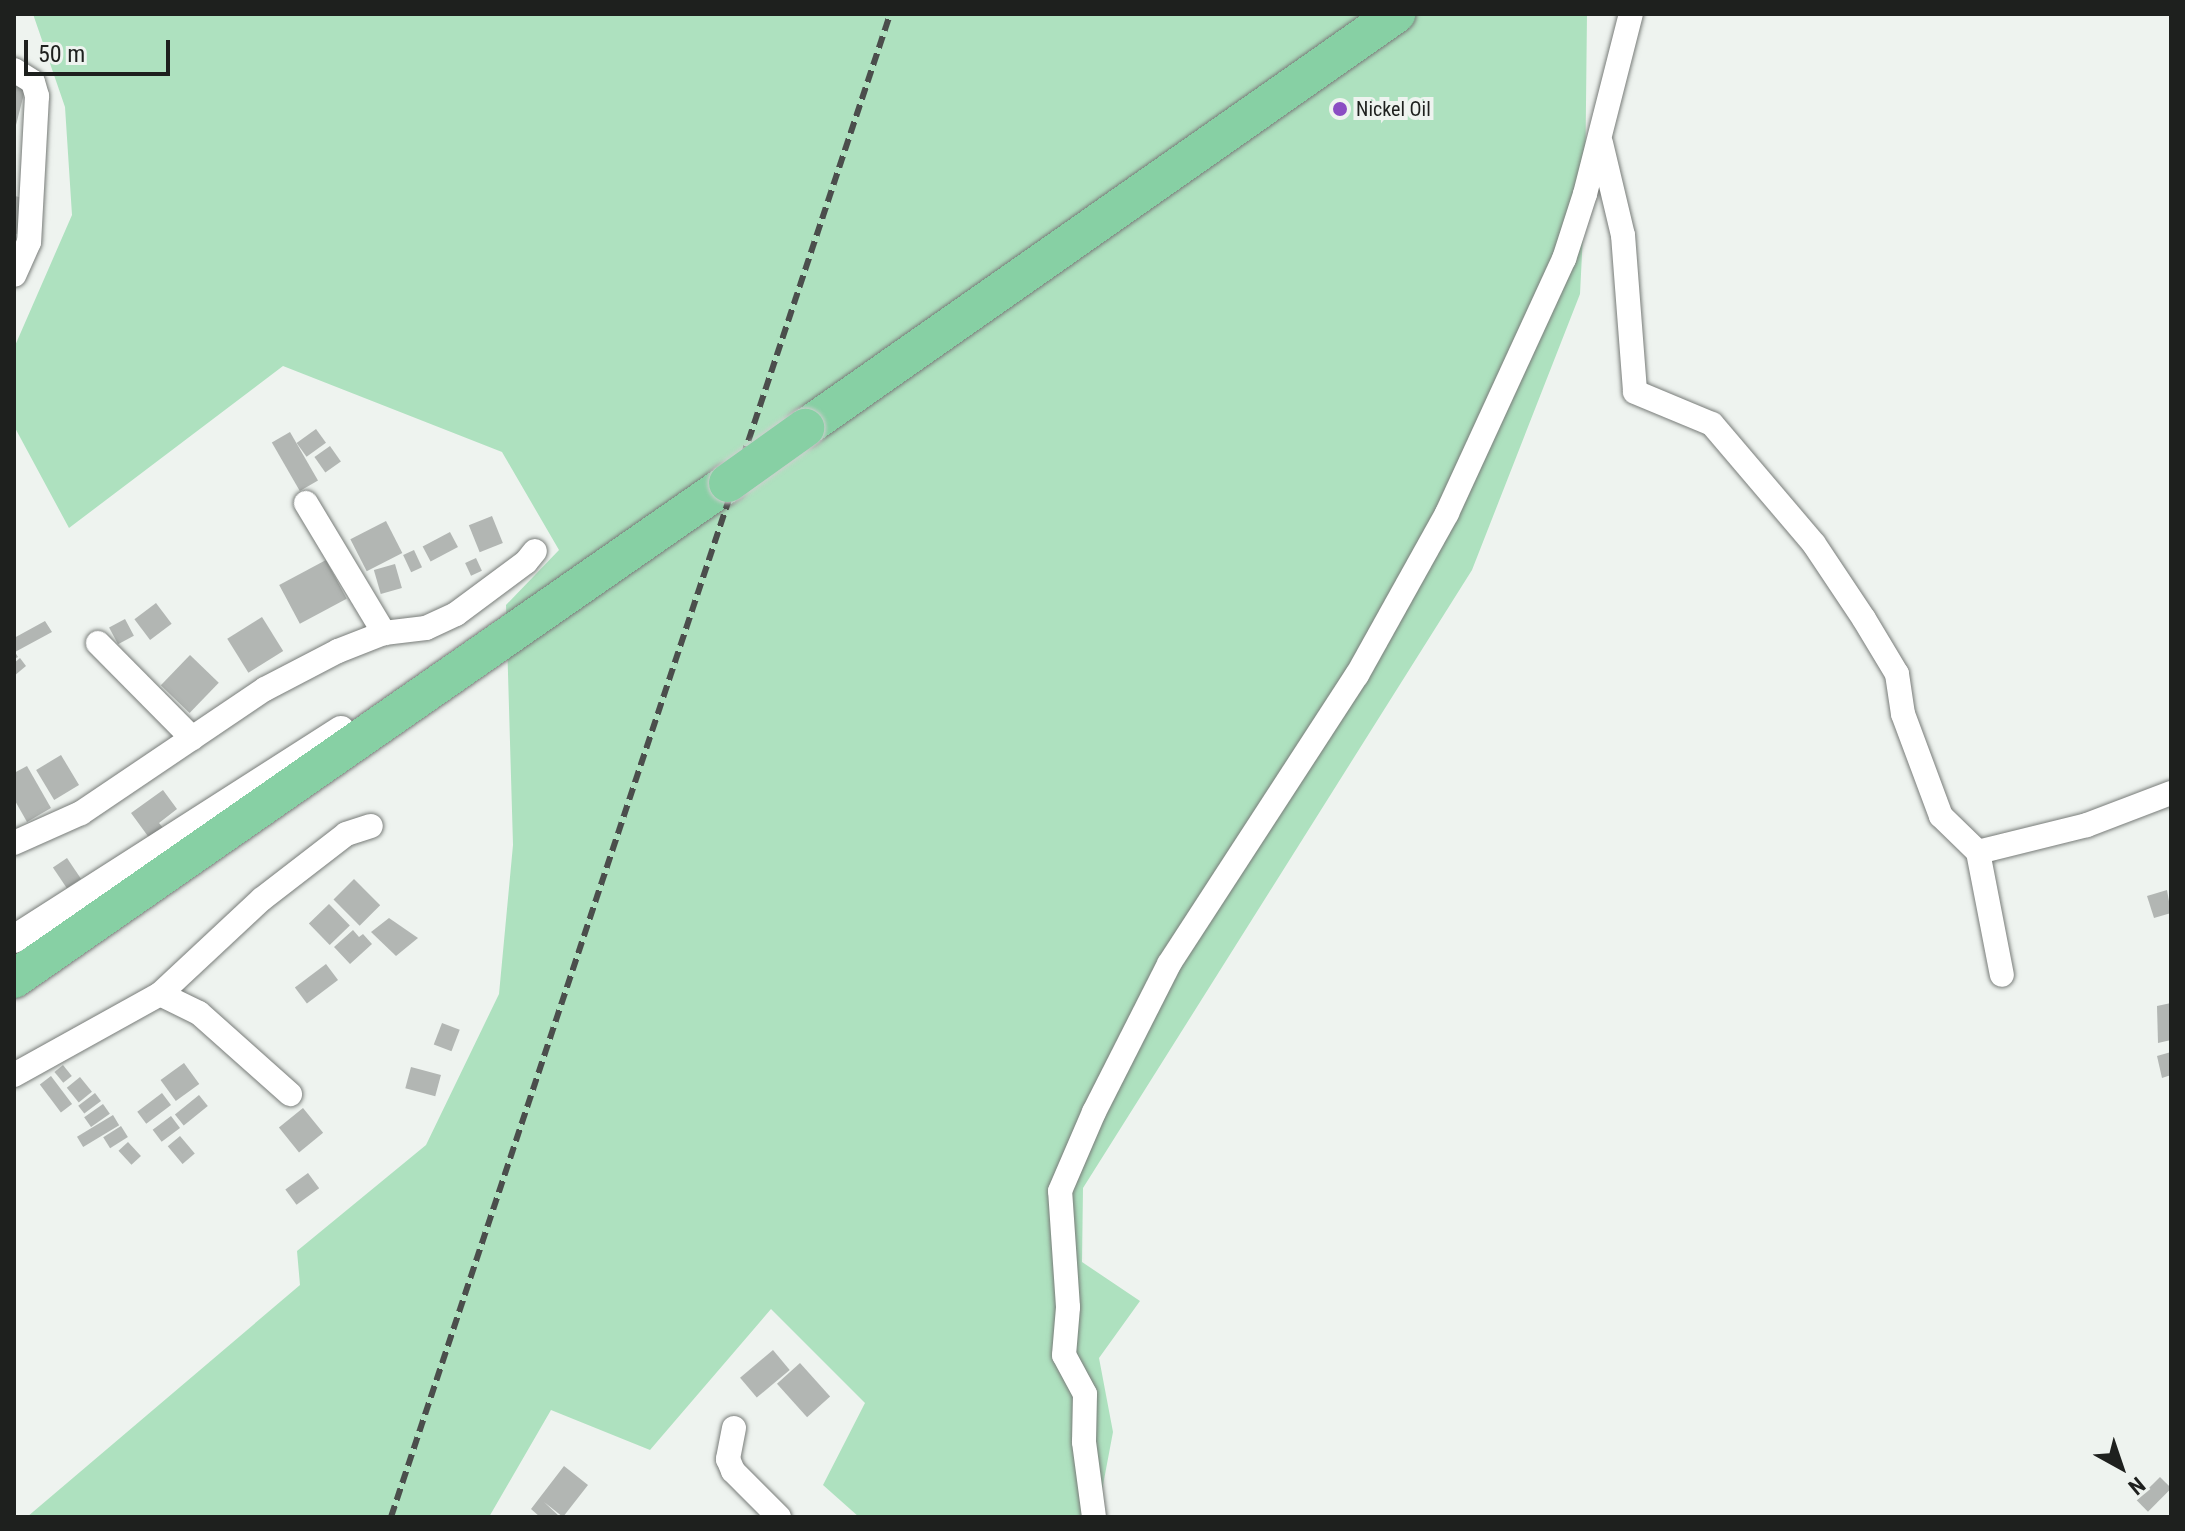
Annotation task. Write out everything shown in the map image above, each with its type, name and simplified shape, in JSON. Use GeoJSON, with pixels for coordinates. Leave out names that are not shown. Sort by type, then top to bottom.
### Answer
{"type":"FeatureCollection","features":[{"type":"Feature","properties":{"kind":"highway"},"geometry":{"type":"LineString","coordinates":[[14,979],[1396,14]]}},
{"type":"Feature","properties":{"kind":"street"},"geometry":{"type":"LineString","coordinates":[[1094,1517],[1084,1442],[1085,1394],[1064,1355],[1068,1307],[1060,1191],[1094,1112],[1169,964],[1357,675],[1447,513],[1564,259],[1631,14]]}},
{"type":"Feature","properties":{"kind":"street"},"geometry":{"type":"LineString","coordinates":[[14,70],[33,82],[37,96],[29,242],[14,275]]}},
{"type":"Feature","properties":{"kind":"street"},"geometry":{"type":"LineString","coordinates":[[1599,136],[1623,235],[1635,392],[1712,424],[1814,544],[1897,674],[1903,714],[1941,816],[1978,852],[2002,975]]}},
{"type":"Feature","properties":{"kind":"street"},"geometry":{"type":"LineString","coordinates":[[306,503],[384,633]]}},
{"type":"Feature","properties":{"kind":"street"},"geometry":{"type":"LineString","coordinates":[[14,843],[81,813],[265,689],[338,651],[384,633],[426,628],[456,614],[526,562],[535,551]]}},
{"type":"Feature","properties":{"kind":"street"},"geometry":{"type":"LineString","coordinates":[[14,939],[479,642],[554,602]]}},
{"type":"Feature","properties":{"kind":"street"},"geometry":{"type":"LineString","coordinates":[[98,643],[192,738]]}},
{"type":"Feature","properties":{"kind":"street"},"geometry":{"type":"LineString","coordinates":[[1978,852],[2087,825],[2171,795]]}},
{"type":"Feature","properties":{"kind":"street"},"geometry":{"type":"LineString","coordinates":[[14,1075],[160,994],[262,899],[346,834],[371,826]]}},
{"type":"Feature","properties":{"kind":"street"},"geometry":{"type":"LineString","coordinates":[[160,994],[199,1013],[290,1094]]}},
{"type":"Feature","properties":{"kind":"street"},"geometry":{"type":"LineString","coordinates":[[734,1428],[728,1459],[733,1471],[779,1517]]}},
{"type":"Feature","properties":{"kind":"green space"},"geometry":{"type":"Polygon","coordinates":[[[33,14],[1587,14],[1585,194],[1580,294],[1472,570],[1083,1188],[1082,1262],[1140,1301],[1099,1358],[1113,1432],[1097,1517],[859,1517],[823,1485],[865,1403],[771,1309],[650,1450],[551,1410],[489,1517],[27,1517],[300,1285],[297,1251],[426,1145],[499,994],[513,845],[506,605],[559,550],[502,452],[283,366],[69,528],[14,426],[14,348],[72,215],[65,107],[33,14]]]}},
{"type":"Feature","properties":{"kind":"building"},"geometry":{"type":"Polygon","coordinates":[[[14,79],[27,82],[15,129],[14,129],[14,79]]]}},
{"type":"Feature","properties":{"kind":"building"},"geometry":{"type":"Polygon","coordinates":[[[15,196],[31,200],[20,235],[14,233],[15,196]]]}},
{"type":"Feature","properties":{"kind":"building"},"geometry":{"type":"Polygon","coordinates":[[[316,429],[326,443],[307,457],[297,443],[316,429]]]}},
{"type":"Feature","properties":{"kind":"building"},"geometry":{"type":"Polygon","coordinates":[[[290,432],[318,480],[300,491],[272,442],[290,432]]]}},
{"type":"Feature","properties":{"kind":"building"},"geometry":{"type":"Polygon","coordinates":[[[330,446],[341,462],[325,472],[314,457],[330,446]]]}},
{"type":"Feature","properties":{"kind":"building"},"geometry":{"type":"Polygon","coordinates":[[[492,516],[503,543],[480,552],[469,525],[492,516]]]}},
{"type":"Feature","properties":{"kind":"building"},"geometry":{"type":"Polygon","coordinates":[[[386,521],[402,553],[367,571],[350,539],[386,521]]]}},
{"type":"Feature","properties":{"kind":"building"},"geometry":{"type":"Polygon","coordinates":[[[450,532],[458,547],[431,562],[423,547],[450,532]]]}},
{"type":"Feature","properties":{"kind":"building"},"geometry":{"type":"Polygon","coordinates":[[[414,550],[422,567],[411,572],[403,555],[414,550]]]}},
{"type":"Feature","properties":{"kind":"building"},"geometry":{"type":"Polygon","coordinates":[[[476,558],[482,571],[471,576],[465,563],[476,558]]]}},
{"type":"Feature","properties":{"kind":"building"},"geometry":{"type":"Polygon","coordinates":[[[326,560],[347,599],[300,624],[279,585],[326,560]]]}},
{"type":"Feature","properties":{"kind":"building"},"geometry":{"type":"Polygon","coordinates":[[[395,564],[402,588],[381,594],[374,570],[395,564]]]}},
{"type":"Feature","properties":{"kind":"building"},"geometry":{"type":"Polygon","coordinates":[[[156,603],[172,624],[150,640],[134,619],[156,603]]]}},
{"type":"Feature","properties":{"kind":"building"},"geometry":{"type":"Polygon","coordinates":[[[262,617],[283,651],[248,673],[227,639],[262,617]]]}},
{"type":"Feature","properties":{"kind":"building"},"geometry":{"type":"Polygon","coordinates":[[[125,619],[134,636],[118,644],[109,627],[125,619]]]}},
{"type":"Feature","properties":{"kind":"building"},"geometry":{"type":"Polygon","coordinates":[[[45,621],[52,632],[15,652],[18,657],[14,659],[14,638],[45,621]]]}},
{"type":"Feature","properties":{"kind":"building"},"geometry":{"type":"Polygon","coordinates":[[[190,655],[219,683],[190,713],[161,685],[190,655]]]}},
{"type":"Feature","properties":{"kind":"building"},"geometry":{"type":"Polygon","coordinates":[[[20,658],[26,666],[14,676],[14,663],[20,658]]]}},
{"type":"Feature","properties":{"kind":"building"},"geometry":{"type":"Polygon","coordinates":[[[61,755],[79,785],[54,800],[36,770],[61,755]]]}},
{"type":"Feature","properties":{"kind":"building"},"geometry":{"type":"Polygon","coordinates":[[[27,766],[51,808],[27,822],[14,799],[14,773],[27,766]]]}},
{"type":"Feature","properties":{"kind":"building"},"geometry":{"type":"Polygon","coordinates":[[[163,790],[177,809],[159,823],[164,829],[150,839],[131,813],[163,790]]]}},
{"type":"Feature","properties":{"kind":"building"},"geometry":{"type":"Polygon","coordinates":[[[67,858],[81,879],[67,888],[53,868],[67,858]]]}},
{"type":"Feature","properties":{"kind":"building"},"geometry":{"type":"Polygon","coordinates":[[[354,879],[380,905],[360,926],[333,900],[354,879]]]}},
{"type":"Feature","properties":{"kind":"building"},"geometry":{"type":"Polygon","coordinates":[[[2167,890],[2171,913],[2154,918],[2147,896],[2167,890]]]}},
{"type":"Feature","properties":{"kind":"building"},"geometry":{"type":"Polygon","coordinates":[[[329,904],[350,926],[330,945],[309,923],[329,904]]]}},
{"type":"Feature","properties":{"kind":"building"},"geometry":{"type":"Polygon","coordinates":[[[389,918],[418,938],[396,956],[371,932],[389,918]]]}},
{"type":"Feature","properties":{"kind":"building"},"geometry":{"type":"Polygon","coordinates":[[[353,930],[359,937],[363,934],[372,944],[350,964],[334,947],[353,930]]]}},
{"type":"Feature","properties":{"kind":"building"},"geometry":{"type":"Polygon","coordinates":[[[326,964],[338,980],[307,1003],[295,987],[326,964]]]}},
{"type":"Feature","properties":{"kind":"building"},"geometry":{"type":"Polygon","coordinates":[[[2171,1003],[2171,1040],[2158,1043],[2157,1006],[2171,1003]]]}},
{"type":"Feature","properties":{"kind":"building"},"geometry":{"type":"Polygon","coordinates":[[[442,1023],[460,1030],[451,1051],[434,1044],[442,1023]]]}},
{"type":"Feature","properties":{"kind":"building"},"geometry":{"type":"Polygon","coordinates":[[[2171,1052],[2171,1075],[2162,1078],[2157,1056],[2171,1052]]]}},
{"type":"Feature","properties":{"kind":"building"},"geometry":{"type":"Polygon","coordinates":[[[184,1063],[199,1084],[176,1101],[161,1080],[184,1063]]]}},
{"type":"Feature","properties":{"kind":"building"},"geometry":{"type":"Polygon","coordinates":[[[63,1065],[72,1076],[63,1083],[54,1072],[63,1065]]]}},
{"type":"Feature","properties":{"kind":"building"},"geometry":{"type":"Polygon","coordinates":[[[411,1067],[441,1075],[435,1096],[405,1088],[411,1067]]]}},
{"type":"Feature","properties":{"kind":"building"},"geometry":{"type":"Polygon","coordinates":[[[51,1076],[72,1104],[61,1112],[40,1084],[51,1076]]]}},
{"type":"Feature","properties":{"kind":"building"},"geometry":{"type":"Polygon","coordinates":[[[80,1077],[92,1092],[79,1102],[67,1088],[80,1077]]]}},
{"type":"Feature","properties":{"kind":"building"},"geometry":{"type":"Polygon","coordinates":[[[95,1093],[101,1101],[84,1114],[78,1106],[95,1093]]]}},
{"type":"Feature","properties":{"kind":"building"},"geometry":{"type":"Polygon","coordinates":[[[162,1093],[171,1105],[146,1124],[137,1112],[162,1093]]]}},
{"type":"Feature","properties":{"kind":"building"},"geometry":{"type":"Polygon","coordinates":[[[199,1095],[208,1106],[184,1125],[175,1115],[199,1095]]]}},
{"type":"Feature","properties":{"kind":"building"},"geometry":{"type":"Polygon","coordinates":[[[103,1104],[110,1114],[91,1127],[84,1117],[103,1104]]]}},
{"type":"Feature","properties":{"kind":"building"},"geometry":{"type":"Polygon","coordinates":[[[303,1108],[323,1133],[299,1152],[279,1128],[303,1108]]]}},
{"type":"Feature","properties":{"kind":"building"},"geometry":{"type":"Polygon","coordinates":[[[113,1115],[119,1125],[83,1147],[77,1137],[113,1115]]]}},
{"type":"Feature","properties":{"kind":"building"},"geometry":{"type":"Polygon","coordinates":[[[171,1116],[180,1128],[162,1142],[153,1130],[171,1116]]]}},
{"type":"Feature","properties":{"kind":"building"},"geometry":{"type":"Polygon","coordinates":[[[121,1126],[128,1137],[110,1148],[103,1137],[121,1126]]]}},
{"type":"Feature","properties":{"kind":"building"},"geometry":{"type":"Polygon","coordinates":[[[180,1136],[195,1154],[183,1164],[168,1146],[180,1136]]]}},
{"type":"Feature","properties":{"kind":"building"},"geometry":{"type":"Polygon","coordinates":[[[128,1142],[141,1156],[131,1165],[118,1151],[128,1142]]]}},
{"type":"Feature","properties":{"kind":"building"},"geometry":{"type":"Polygon","coordinates":[[[308,1173],[319,1188],[297,1205],[285,1189],[308,1173]]]}},
{"type":"Feature","properties":{"kind":"building"},"geometry":{"type":"Polygon","coordinates":[[[773,1350],[790,1370],[757,1398],[740,1378],[773,1350]]]}},
{"type":"Feature","properties":{"kind":"building"},"geometry":{"type":"Polygon","coordinates":[[[800,1363],[830,1396],[807,1417],[777,1384],[800,1363]]]}},
{"type":"Feature","properties":{"kind":"building"},"geometry":{"type":"Polygon","coordinates":[[[564,1466],[588,1485],[563,1517],[544,1502],[560,1517],[540,1517],[531,1509],[564,1466]]]}},
{"type":"Feature","properties":{"kind":"building"},"geometry":{"type":"Polygon","coordinates":[[[2160,1477],[2171,1489],[2148,1512],[2137,1500],[2160,1477]]]}},
{"type":"Feature","properties":{"kind":"railway"},"geometry":{"type":"LineString","coordinates":[[391,1517],[890,14]]}},
{"type":"Feature","properties":{"kind":"place","name":"Nickel Oil"},"geometry":{"type":"Point","coordinates":[1340,109]}}]}
